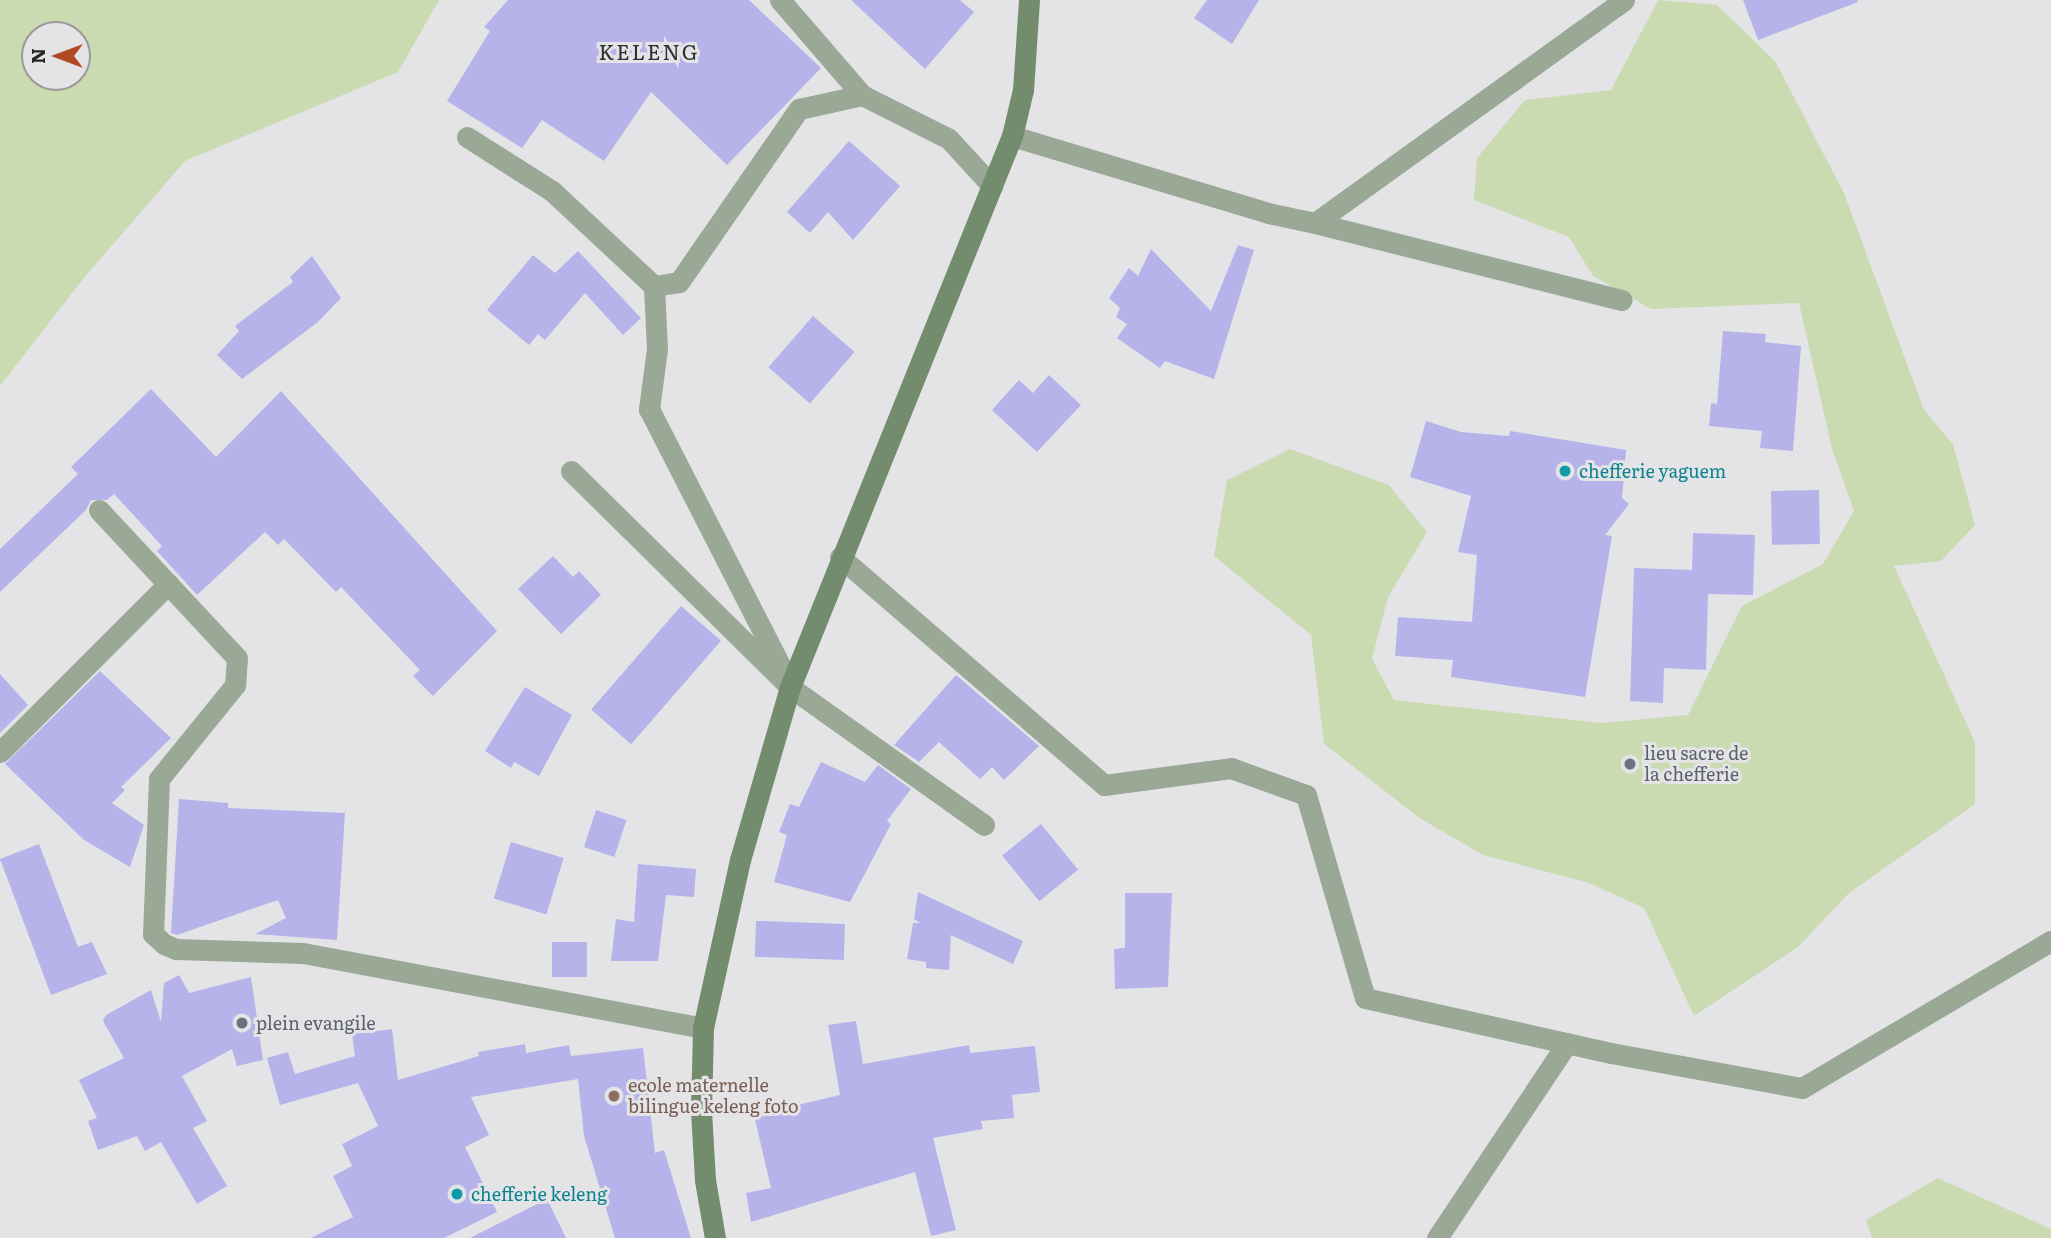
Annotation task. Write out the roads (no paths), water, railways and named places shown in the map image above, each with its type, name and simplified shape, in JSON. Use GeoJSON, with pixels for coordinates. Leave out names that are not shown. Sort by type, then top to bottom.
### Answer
{"type":"FeatureCollection","features":[{"type":"Feature","properties":{"kind":"main road"},"geometry":{"type":"LineString","coordinates":[[715,1238],[702,1125],[703,1028],[740,860],[790,687],[840,557],[1012,136],[1023,90],[1028,0]]}},
{"type":"Feature","properties":{"kind":"street"},"geometry":{"type":"LineString","coordinates":[[780,0],[862,95],[948,139],[992,186]]}},
{"type":"Feature","properties":{"kind":"street"},"geometry":{"type":"LineString","coordinates":[[1315,223],[1624,0]]}},
{"type":"Feature","properties":{"kind":"street"},"geometry":{"type":"LineString","coordinates":[[654,286],[679,282],[799,109],[862,95]]}},
{"type":"Feature","properties":{"kind":"street"},"geometry":{"type":"LineString","coordinates":[[1012,136],[1268,214],[1315,223],[1621,300]]}},
{"type":"Feature","properties":{"kind":"street"},"geometry":{"type":"LineString","coordinates":[[467,137],[552,191],[654,286],[657,349],[649,409],[790,687]]}},
{"type":"Feature","properties":{"kind":"street"},"geometry":{"type":"LineString","coordinates":[[571,471],[790,687],[984,825]]}},
{"type":"Feature","properties":{"kind":"street"},"geometry":{"type":"LineString","coordinates":[[99,510],[237,658],[239,673],[235,685],[159,779],[153,934],[164,944],[176,949],[303,953],[703,1028]]}},
{"type":"Feature","properties":{"kind":"street"},"geometry":{"type":"LineString","coordinates":[[840,557],[1104,785],[1231,768],[1306,795],[1365,998],[1567,1043],[1802,1088],[2051,941]]}},
{"type":"Feature","properties":{"kind":"street"},"geometry":{"type":"LineString","coordinates":[[0,751],[168,584]]}},
{"type":"Feature","properties":{"kind":"street"},"geometry":{"type":"LineString","coordinates":[[1437,1238],[1567,1043]]}},
{"type":"Feature","properties":{"kind":"place","name":"chefferie yaguem"},"geometry":{"type":"Point","coordinates":[1565,471]}},
{"type":"Feature","properties":{"kind":"place","name":"lieu sacre de la chefferie"},"geometry":{"type":"Point","coordinates":[1630,764]}},
{"type":"Feature","properties":{"kind":"place","name":"plein evangile"},"geometry":{"type":"Point","coordinates":[242,1023]}},
{"type":"Feature","properties":{"kind":"place","name":"ecole maternelle bilingue keleng foto"},"geometry":{"type":"Point","coordinates":[614,1096]}},
{"type":"Feature","properties":{"kind":"place","name":"chefferie keleng"},"geometry":{"type":"Point","coordinates":[457,1194]}},
{"type":"Feature","properties":{"kind":"district","name":"KELENG"},"geometry":{"type":"Point","coordinates":[649,51]}}]}
